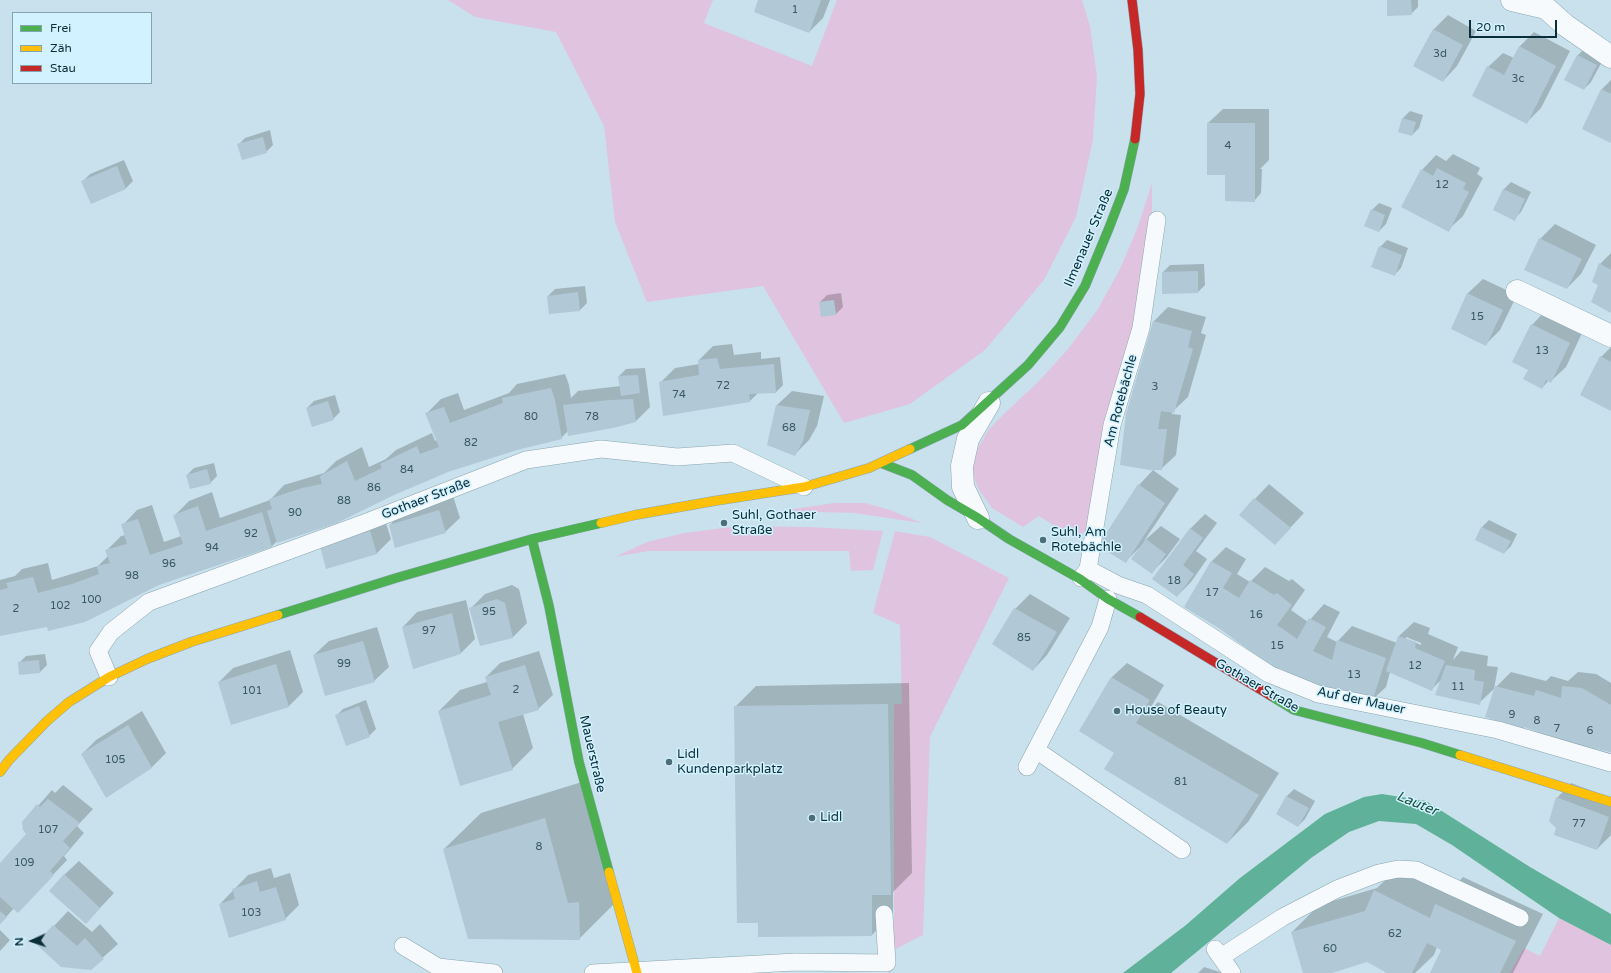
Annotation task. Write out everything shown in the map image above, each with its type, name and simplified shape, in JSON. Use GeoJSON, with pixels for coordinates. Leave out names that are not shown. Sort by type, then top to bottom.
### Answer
{"type":"FeatureCollection","features":[{"type":"Feature","properties":{"kind":"main road","name":"Ilmenauer Straße"},"geometry":{"type":"LineString","coordinates":[[882,463],[962,425],[990,401],[1028,365],[1060,327],[1085,286],[1124,189],[1134,145],[1140,94],[1138,50],[1132,0]]}},
{"type":"Feature","properties":{"kind":"main road","name":"Gothaer Straße"},"geometry":{"type":"LineString","coordinates":[[882,463],[912,475],[947,500],[978,518],[1009,539],[1084,574],[1115,603],[1294,710],[1422,743],[1611,802]]}},
{"type":"Feature","properties":{"kind":"main road"},"geometry":{"type":"LineString","coordinates":[[0,772],[9,760],[47,720],[69,702],[109,677],[147,659],[191,642],[396,578],[532,539],[635,515],[804,487],[882,463]]}},
{"type":"Feature","properties":{"kind":"main road","name":"Mauerstraße"},"geometry":{"type":"LineString","coordinates":[[532,539],[548,606],[579,762],[637,972]]}},
{"type":"Feature","properties":{"kind":"street"},"geometry":{"type":"LineString","coordinates":[[1512,0],[1546,8],[1565,25],[1611,57]]}},
{"type":"Feature","properties":{"kind":"street"},"geometry":{"type":"LineString","coordinates":[[1517,291],[1611,336]]}},
{"type":"Feature","properties":{"kind":"street"},"geometry":{"type":"LineString","coordinates":[[978,518],[963,487],[962,466],[968,439],[990,401]]}},
{"type":"Feature","properties":{"kind":"lane","name":"Am Rotebächle"},"geometry":{"type":"LineString","coordinates":[[1084,574],[1112,425],[1141,328],[1157,220]]}},
{"type":"Feature","properties":{"kind":"lane","name":"Gothaer Straße"},"geometry":{"type":"LineString","coordinates":[[109,677],[98,651],[110,632],[149,602],[371,520],[526,460],[601,449],[677,458],[733,453],[804,487]]}},
{"type":"Feature","properties":{"kind":"lane","name":"Auf der Mauer"},"geometry":{"type":"LineString","coordinates":[[1084,574],[1147,595],[1269,674],[1318,694],[1498,730],[1611,763]]}},
{"type":"Feature","properties":{"kind":"lane"},"geometry":{"type":"LineString","coordinates":[[1027,767],[1100,627],[1115,603]]}},
{"type":"Feature","properties":{"kind":"lane"},"geometry":{"type":"LineString","coordinates":[[1036,750],[1182,850]]}},
{"type":"Feature","properties":{"kind":"lane"},"geometry":{"type":"LineString","coordinates":[[1232,973],[1218,953],[1337,889],[1379,873],[1398,869],[1416,870],[1520,918]]}},
{"type":"Feature","properties":{"kind":"lane"},"geometry":{"type":"LineString","coordinates":[[593,973],[637,972],[796,962],[887,963],[884,914]]}},
{"type":"Feature","properties":{"kind":"lane"},"geometry":{"type":"LineString","coordinates":[[403,946],[438,967],[494,973]]}},
{"type":"Feature","properties":{"kind":"shaded area"},"geometry":{"type":"Polygon","coordinates":[[[448,0],[713,0],[704,23],[812,66],[837,0],[1082,0],[1090,26],[1097,77],[1093,140],[1076,217],[1044,280],[985,350],[910,404],[844,423],[763,286],[647,302],[615,222],[604,126],[556,32],[475,17],[448,0]]]}},
{"type":"Feature","properties":{"kind":"shaded area"},"geometry":{"type":"Polygon","coordinates":[[[1152,183],[1152,217],[1145,272],[1086,529],[1081,536],[1074,538],[1039,516],[1023,527],[992,508],[979,490],[972,473],[976,451],[989,429],[1038,382],[1068,349],[1098,309],[1120,269],[1137,229],[1152,183]]]}},
{"type":"Feature","properties":{"kind":"shaded area"},"geometry":{"type":"Polygon","coordinates":[[[834,503],[865,503],[890,510],[922,523],[854,513],[781,511],[834,503]]]}},
{"type":"Feature","properties":{"kind":"shaded area"},"geometry":{"type":"Polygon","coordinates":[[[739,526],[809,527],[883,531],[873,570],[851,571],[849,551],[648,551],[615,557],[647,542],[684,533],[739,526]]]}},
{"type":"Feature","properties":{"kind":"shaded area"},"geometry":{"type":"Polygon","coordinates":[[[895,531],[930,537],[1009,578],[930,737],[923,935],[894,950],[894,704],[902,704],[900,625],[873,613],[895,531]]]}},
{"type":"Feature","properties":{"kind":"shaded area"},"geometry":{"type":"Polygon","coordinates":[[[1559,918],[1611,945],[1611,973],[1510,973],[1524,948],[1540,956],[1559,918]]]}},
{"type":"Feature","properties":{"kind":"water","name":"Lauter"},"geometry":{"type":"Polygon","coordinates":[[[1382,794],[1426,801],[1530,867],[1611,914],[1611,945],[1559,918],[1452,845],[1416,824],[1379,821],[1349,832],[1311,858],[1171,973],[1123,973],[1186,925],[1240,878],[1325,814],[1364,797],[1382,794]]]}},
{"type":"Feature","properties":{"kind":"building"},"geometry":{"type":"Polygon","coordinates":[[[758,0],[821,0],[809,33],[754,12],[758,0]]]}},
{"type":"Feature","properties":{"kind":"building"},"geometry":{"type":"Polygon","coordinates":[[[1387,0],[1411,0],[1412,15],[1387,16],[1387,0]]]}},
{"type":"Feature","properties":{"kind":"building"},"geometry":{"type":"Polygon","coordinates":[[[1433,29],[1463,45],[1443,82],[1413,66],[1433,29]]]}},
{"type":"Feature","properties":{"kind":"building"},"geometry":{"type":"Polygon","coordinates":[[[1519,46],[1556,66],[1527,124],[1472,96],[1487,66],[1504,75],[1519,46]]]}},
{"type":"Feature","properties":{"kind":"building"},"geometry":{"type":"Polygon","coordinates":[[[1577,55],[1597,65],[1584,90],[1564,80],[1577,55]]]}},
{"type":"Feature","properties":{"kind":"building"},"geometry":{"type":"Polygon","coordinates":[[[1601,89],[1611,94],[1611,143],[1582,129],[1601,89]]]}},
{"type":"Feature","properties":{"kind":"building"},"geometry":{"type":"Polygon","coordinates":[[[1402,118],[1416,122],[1412,136],[1398,132],[1402,118]]]}},
{"type":"Feature","properties":{"kind":"building"},"geometry":{"type":"Polygon","coordinates":[[[1207,123],[1255,123],[1255,202],[1225,201],[1225,175],[1207,175],[1207,123]]]}},
{"type":"Feature","properties":{"kind":"building"},"geometry":{"type":"Polygon","coordinates":[[[263,137],[267,153],[242,160],[237,144],[263,137]]]}},
{"type":"Feature","properties":{"kind":"building"},"geometry":{"type":"Polygon","coordinates":[[[117,166],[126,189],[91,204],[81,181],[117,166]]]}},
{"type":"Feature","properties":{"kind":"building"},"geometry":{"type":"Polygon","coordinates":[[[1437,168],[1466,183],[1463,189],[1469,192],[1449,232],[1401,207],[1421,169],[1433,176],[1437,168]]]}},
{"type":"Feature","properties":{"kind":"building"},"geometry":{"type":"Polygon","coordinates":[[[1503,189],[1525,199],[1515,221],[1493,210],[1503,189]]]}},
{"type":"Feature","properties":{"kind":"building"},"geometry":{"type":"Polygon","coordinates":[[[1371,209],[1385,215],[1379,232],[1364,226],[1371,209]]]}},
{"type":"Feature","properties":{"kind":"building"},"geometry":{"type":"Polygon","coordinates":[[[1539,238],[1582,259],[1567,289],[1524,270],[1539,238]]]}},
{"type":"Feature","properties":{"kind":"building"},"geometry":{"type":"Polygon","coordinates":[[[1379,246],[1402,255],[1395,276],[1371,267],[1379,246]]]}},
{"type":"Feature","properties":{"kind":"building"},"geometry":{"type":"Polygon","coordinates":[[[1599,263],[1611,270],[1611,313],[1591,302],[1598,285],[1592,282],[1599,263]]]}},
{"type":"Feature","properties":{"kind":"building"},"geometry":{"type":"Polygon","coordinates":[[[1198,271],[1198,293],[1162,294],[1162,272],[1198,271]]]}},
{"type":"Feature","properties":{"kind":"building"},"geometry":{"type":"Polygon","coordinates":[[[578,292],[580,311],[549,314],[547,296],[578,292]]]}},
{"type":"Feature","properties":{"kind":"building"},"geometry":{"type":"Polygon","coordinates":[[[1467,293],[1503,310],[1486,346],[1451,329],[1467,293]]]}},
{"type":"Feature","properties":{"kind":"building"},"geometry":{"type":"Polygon","coordinates":[[[834,300],[836,315],[821,317],[819,302],[834,300]]]}},
{"type":"Feature","properties":{"kind":"building"},"geometry":{"type":"Polygon","coordinates":[[[1153,321],[1192,331],[1188,347],[1193,349],[1174,413],[1161,411],[1158,429],[1167,429],[1162,470],[1150,470],[1120,465],[1126,414],[1153,321]]]}},
{"type":"Feature","properties":{"kind":"building"},"geometry":{"type":"Polygon","coordinates":[[[1531,324],[1570,343],[1551,383],[1546,380],[1542,389],[1523,379],[1528,370],[1512,362],[1531,324]]]}},
{"type":"Feature","properties":{"kind":"building"},"geometry":{"type":"Polygon","coordinates":[[[1600,356],[1611,362],[1611,411],[1580,395],[1600,356]]]}},
{"type":"Feature","properties":{"kind":"building"},"geometry":{"type":"Polygon","coordinates":[[[717,358],[720,369],[774,364],[776,393],[749,394],[750,402],[663,416],[659,382],[699,375],[698,360],[717,358]]]}},
{"type":"Feature","properties":{"kind":"building"},"geometry":{"type":"Polygon","coordinates":[[[638,375],[640,393],[621,396],[618,376],[638,375]]]}},
{"type":"Feature","properties":{"kind":"building"},"geometry":{"type":"Polygon","coordinates":[[[551,388],[555,400],[562,439],[517,450],[448,472],[394,495],[337,523],[277,543],[267,511],[272,509],[269,499],[302,488],[322,484],[320,476],[347,461],[355,481],[382,468],[380,464],[417,446],[420,454],[439,447],[425,413],[444,407],[450,423],[503,403],[502,398],[551,388]]]}},
{"type":"Feature","properties":{"kind":"building"},"geometry":{"type":"Polygon","coordinates":[[[633,399],[636,422],[613,428],[568,436],[563,405],[633,399]]]}},
{"type":"Feature","properties":{"kind":"building"},"geometry":{"type":"Polygon","coordinates":[[[328,401],[334,420],[312,427],[306,408],[328,401]]]}},
{"type":"Feature","properties":{"kind":"building"},"geometry":{"type":"Polygon","coordinates":[[[776,405],[810,410],[803,441],[795,456],[767,445],[776,405]]]}},
{"type":"Feature","properties":{"kind":"building"},"geometry":{"type":"Polygon","coordinates":[[[207,469],[211,484],[190,489],[186,475],[207,469]]]}},
{"type":"Feature","properties":{"kind":"building"},"geometry":{"type":"Polygon","coordinates":[[[1138,484],[1165,503],[1126,563],[1098,546],[1138,484]]]}},
{"type":"Feature","properties":{"kind":"building"},"geometry":{"type":"Polygon","coordinates":[[[1254,498],[1291,528],[1275,545],[1239,515],[1254,498]]]}},
{"type":"Feature","properties":{"kind":"building"},"geometry":{"type":"Polygon","coordinates":[[[198,506],[206,531],[262,512],[272,547],[159,585],[85,622],[48,631],[47,627],[0,636],[0,590],[8,588],[6,583],[33,577],[38,593],[72,584],[99,574],[97,566],[110,563],[105,550],[127,544],[121,524],[138,519],[150,555],[183,544],[173,515],[198,506]]]}},
{"type":"Feature","properties":{"kind":"building"},"geometry":{"type":"Polygon","coordinates":[[[439,510],[446,533],[395,548],[389,525],[439,510]]]}},
{"type":"Feature","properties":{"kind":"building"},"geometry":{"type":"Polygon","coordinates":[[[1481,527],[1511,541],[1504,554],[1475,540],[1481,527]]]}},
{"type":"Feature","properties":{"kind":"building"},"geometry":{"type":"Polygon","coordinates":[[[1190,528],[1203,538],[1183,565],[1194,574],[1177,597],[1152,579],[1190,528]]]}},
{"type":"Feature","properties":{"kind":"building"},"geometry":{"type":"Polygon","coordinates":[[[370,531],[377,554],[326,569],[320,546],[370,531]]]}},
{"type":"Feature","properties":{"kind":"building"},"geometry":{"type":"Polygon","coordinates":[[[1146,539],[1166,554],[1152,574],[1131,559],[1146,539]]]}},
{"type":"Feature","properties":{"kind":"building"},"geometry":{"type":"Polygon","coordinates":[[[1211,561],[1232,573],[1223,588],[1239,598],[1250,580],[1274,595],[1277,593],[1292,605],[1277,625],[1297,639],[1309,618],[1326,627],[1313,651],[1332,660],[1337,640],[1386,658],[1372,702],[1320,691],[1281,669],[1279,672],[1220,629],[1184,607],[1211,561]]]}},
{"type":"Feature","properties":{"kind":"building"},"geometry":{"type":"Polygon","coordinates":[[[497,599],[505,603],[513,638],[480,646],[469,608],[497,599]]]}},
{"type":"Feature","properties":{"kind":"building"},"geometry":{"type":"Polygon","coordinates":[[[1014,608],[1057,632],[1033,671],[992,644],[1014,608]]]}},
{"type":"Feature","properties":{"kind":"building"},"geometry":{"type":"Polygon","coordinates":[[[452,613],[461,654],[413,669],[402,627],[452,613]]]}},
{"type":"Feature","properties":{"kind":"building"},"geometry":{"type":"Polygon","coordinates":[[[1398,636],[1416,642],[1415,648],[1445,661],[1432,691],[1386,671],[1398,636]]]}},
{"type":"Feature","properties":{"kind":"building"},"geometry":{"type":"Polygon","coordinates":[[[363,641],[375,682],[325,696],[313,655],[363,641]]]}},
{"type":"Feature","properties":{"kind":"building"},"geometry":{"type":"Polygon","coordinates":[[[39,660],[40,673],[19,675],[18,662],[39,660]]]}},
{"type":"Feature","properties":{"kind":"building"},"geometry":{"type":"Polygon","coordinates":[[[276,664],[289,707],[231,725],[218,682],[276,664]]]}},
{"type":"Feature","properties":{"kind":"building"},"geometry":{"type":"Polygon","coordinates":[[[525,665],[539,710],[498,722],[513,770],[460,786],[438,711],[491,695],[485,677],[525,665]]]}},
{"type":"Feature","properties":{"kind":"building"},"geometry":{"type":"Polygon","coordinates":[[[1446,665],[1475,670],[1474,680],[1484,682],[1480,705],[1435,695],[1446,665]]]}},
{"type":"Feature","properties":{"kind":"building"},"geometry":{"type":"Polygon","coordinates":[[[1111,677],[1150,700],[1136,723],[1259,795],[1227,844],[1104,769],[1114,753],[1079,731],[1111,677]]]}},
{"type":"Feature","properties":{"kind":"building"},"geometry":{"type":"Polygon","coordinates":[[[1495,686],[1534,696],[1536,690],[1561,698],[1562,686],[1582,688],[1611,705],[1611,752],[1566,742],[1524,727],[1523,730],[1485,717],[1495,686]]]}},
{"type":"Feature","properties":{"kind":"building"},"geometry":{"type":"Polygon","coordinates":[[[888,704],[891,895],[872,895],[872,936],[758,937],[758,923],[737,923],[734,706],[888,704]]]}},
{"type":"Feature","properties":{"kind":"building"},"geometry":{"type":"Polygon","coordinates":[[[359,706],[370,737],[346,746],[335,715],[359,706]]]}},
{"type":"Feature","properties":{"kind":"building"},"geometry":{"type":"Polygon","coordinates":[[[128,725],[152,768],[106,798],[81,754],[128,725]]]}},
{"type":"Feature","properties":{"kind":"building"},"geometry":{"type":"Polygon","coordinates":[[[1286,796],[1309,808],[1298,827],[1276,814],[1286,796]]]}},
{"type":"Feature","properties":{"kind":"building"},"geometry":{"type":"Polygon","coordinates":[[[1556,797],[1609,817],[1597,850],[1554,835],[1556,828],[1549,821],[1556,797]]]}},
{"type":"Feature","properties":{"kind":"building"},"geometry":{"type":"Polygon","coordinates":[[[48,799],[80,823],[63,841],[70,848],[50,871],[54,875],[18,913],[0,897],[0,863],[26,834],[23,830],[22,822],[37,804],[40,807],[48,799]]]}},
{"type":"Feature","properties":{"kind":"building"},"geometry":{"type":"Polygon","coordinates":[[[545,818],[568,903],[579,902],[580,940],[468,939],[443,849],[545,818]]]}},
{"type":"Feature","properties":{"kind":"building"},"geometry":{"type":"Polygon","coordinates":[[[64,874],[100,908],[86,924],[49,891],[64,874]]]}},
{"type":"Feature","properties":{"kind":"building"},"geometry":{"type":"Polygon","coordinates":[[[257,881],[260,892],[276,887],[286,920],[229,938],[219,904],[235,899],[232,889],[257,881]]]}},
{"type":"Feature","properties":{"kind":"building"},"geometry":{"type":"Polygon","coordinates":[[[1374,890],[1430,918],[1435,904],[1516,941],[1500,973],[1430,973],[1441,950],[1427,943],[1412,973],[1387,973],[1367,962],[1332,973],[1303,973],[1291,932],[1365,911],[1374,890]]]}},
{"type":"Feature","properties":{"kind":"building"},"geometry":{"type":"Polygon","coordinates":[[[0,911],[7,917],[0,924],[0,911]]]}},
{"type":"Feature","properties":{"kind":"building"},"geometry":{"type":"Polygon","coordinates":[[[53,925],[77,946],[85,938],[104,959],[91,970],[61,967],[36,944],[53,925]]]}},
{"type":"Feature","properties":{"kind":"traffic: fast"},"geometry":{"type":"LineString","coordinates":[[910,449],[962,425],[1028,365],[1060,327],[1085,286],[1109,228],[1124,189],[1135,139]]}},
{"type":"Feature","properties":{"kind":"traffic: fast"},"geometry":{"type":"LineString","coordinates":[[881,463],[912,475],[947,500],[978,518],[1009,539],[1080,579],[1108,599],[1140,617]]}},
{"type":"Feature","properties":{"kind":"traffic: fast"},"geometry":{"type":"LineString","coordinates":[[278,615],[396,578],[532,539],[601,523]]}},
{"type":"Feature","properties":{"kind":"traffic: fast"},"geometry":{"type":"LineString","coordinates":[[532,539],[549,606],[579,762],[609,872]]}},
{"type":"Feature","properties":{"kind":"traffic: fast"},"geometry":{"type":"LineString","coordinates":[[1271,696],[1294,710],[1422,743],[1460,755]]}},
{"type":"Feature","properties":{"kind":"traffic: slow"},"geometry":{"type":"LineString","coordinates":[[601,523],[635,515],[804,487],[869,468],[910,449]]}},
{"type":"Feature","properties":{"kind":"traffic: slow"},"geometry":{"type":"LineString","coordinates":[[0,772],[9,760],[47,721],[69,702],[109,677],[147,659],[191,642],[278,615]]}},
{"type":"Feature","properties":{"kind":"traffic: slow"},"geometry":{"type":"LineString","coordinates":[[1460,755],[1611,802]]}},
{"type":"Feature","properties":{"kind":"traffic: slow"},"geometry":{"type":"LineString","coordinates":[[609,872],[637,973]]}},
{"type":"Feature","properties":{"kind":"traffic: jam"},"geometry":{"type":"LineString","coordinates":[[1132,0],[1138,50],[1140,94],[1135,139]]}},
{"type":"Feature","properties":{"kind":"traffic: jam"},"geometry":{"type":"LineString","coordinates":[[1140,617],[1271,696]]}},
{"type":"Feature","properties":{"kind":"place","name":"Suhl, Gothaer Straße"},"geometry":{"type":"Point","coordinates":[724,523]}},
{"type":"Feature","properties":{"kind":"place","name":"Suhl, Am Rotebächle"},"geometry":{"type":"Point","coordinates":[1043,540]}},
{"type":"Feature","properties":{"kind":"place","name":"House of Beauty"},"geometry":{"type":"Point","coordinates":[1117,711]}},
{"type":"Feature","properties":{"kind":"place","name":"Lidl Kundenparkplatz"},"geometry":{"type":"Point","coordinates":[669,762]}},
{"type":"Feature","properties":{"kind":"place","name":"Lidl"},"geometry":{"type":"Point","coordinates":[812,818]}}]}
